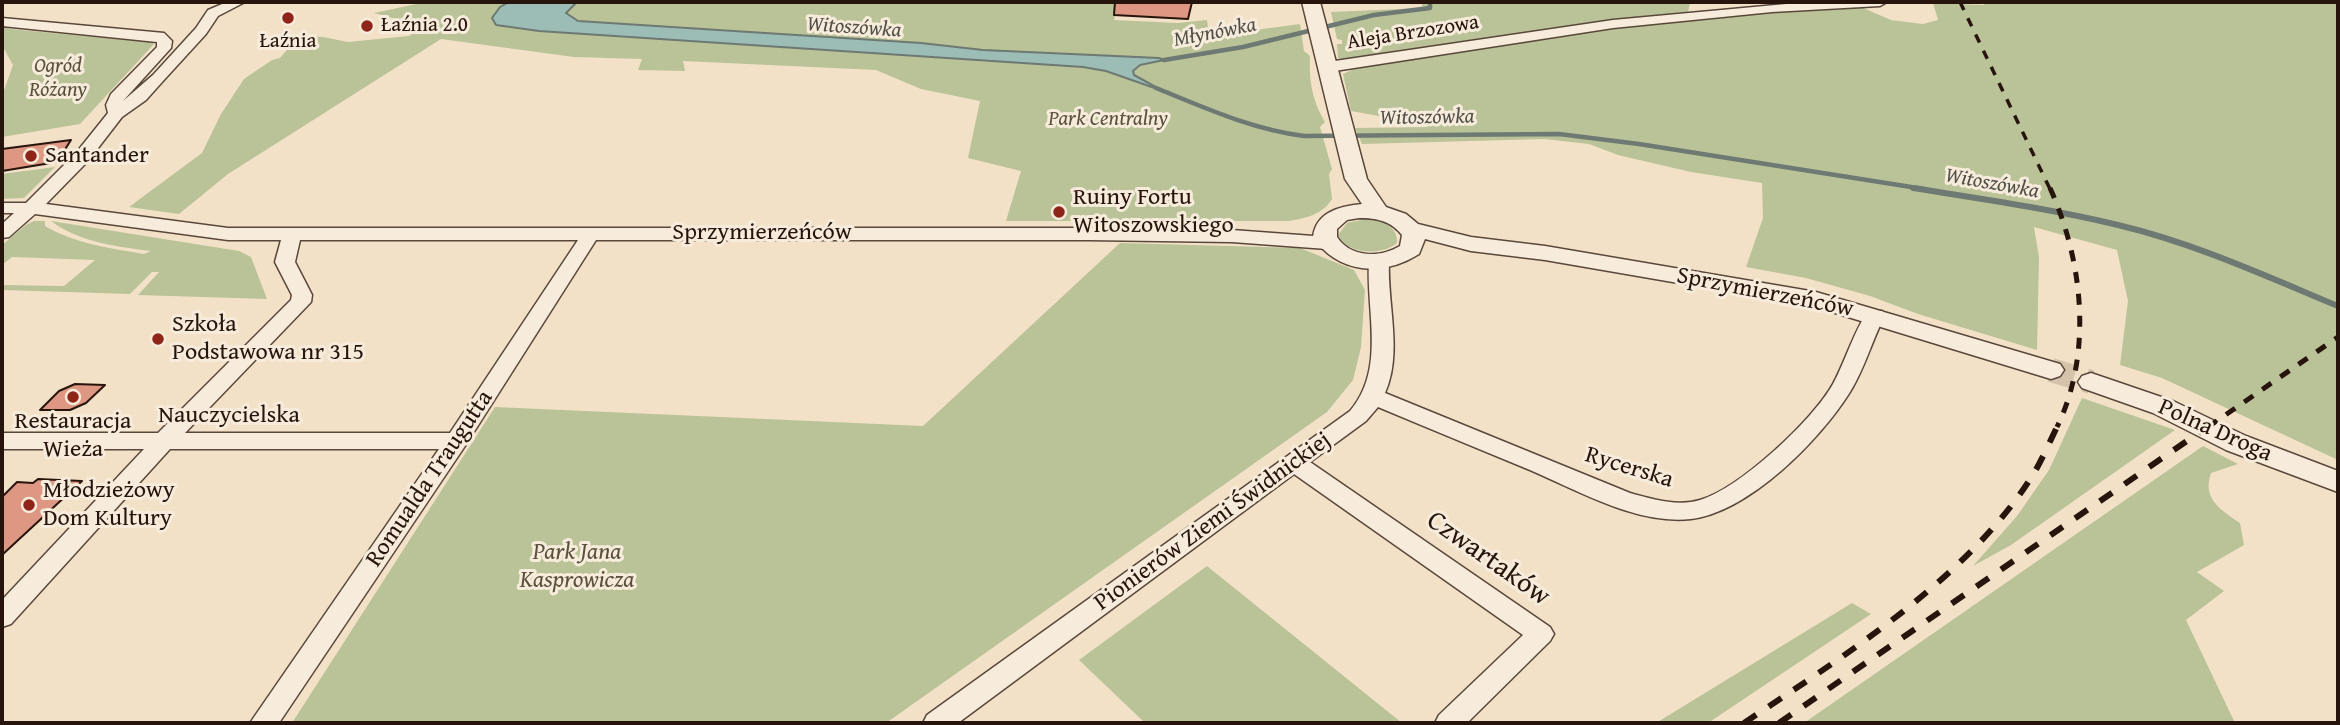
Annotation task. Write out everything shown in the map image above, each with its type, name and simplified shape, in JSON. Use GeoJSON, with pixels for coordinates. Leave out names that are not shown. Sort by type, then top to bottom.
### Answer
{"type":"FeatureCollection","features":[{"type":"Feature","properties":{"kind":"street"},"geometry":{"type":"LineString","coordinates":[[2,233],[33,207],[82,157],[116,114],[140,97],[159,78],[201,31],[210,7],[238,2]]}},
{"type":"Feature","properties":{"kind":"street"},"geometry":{"type":"LineString","coordinates":[[1311,2],[1356,179],[1378,212]]}},
{"type":"Feature","properties":{"kind":"street","name":"Aleja Brzozowa"},"geometry":{"type":"LineString","coordinates":[[1328,67],[1613,24],[1772,8],[1880,2]]}},
{"type":"Feature","properties":{"kind":"street"},"geometry":{"type":"LineString","coordinates":[[2,22],[159,36],[165,41],[164,48],[117,97],[114,106],[116,114]]}},
{"type":"Feature","properties":{"kind":"street"},"geometry":{"type":"LineString","coordinates":[[1350,212],[1356,179]]}},
{"type":"Feature","properties":{"kind":"street"},"geometry":{"type":"LineString","coordinates":[[2,208],[33,207]]}},
{"type":"Feature","properties":{"kind":"street","name":"Sprzymierzeńców"},"geometry":{"type":"LineString","coordinates":[[33,207],[181,230],[228,234],[592,232],[1327,235]]}},
{"type":"Feature","properties":{"kind":"street"},"geometry":{"type":"LineString","coordinates":[[1350,212],[1378,212],[1392,216],[1411,239],[1392,260],[1348,257],[1327,235],[1331,220],[1350,212]]}},
{"type":"Feature","properties":{"kind":"street","name":"Romualda Traugutta"},"geometry":{"type":"LineString","coordinates":[[264,723],[457,441],[592,232]]}},
{"type":"Feature","properties":{"kind":"street"},"geometry":{"type":"LineString","coordinates":[[2,617],[163,442],[301,302],[302,295],[285,262],[292,234]]}},
{"type":"Feature","properties":{"kind":"street","name":"Sprzymierzeńców"},"geometry":{"type":"LineString","coordinates":[[1411,239],[1545,253],[1816,299],[2051,370]]}},
{"type":"Feature","properties":{"kind":"street"},"geometry":{"type":"LineString","coordinates":[[1374,397],[1382,363],[1377,286],[1379,261]]}},
{"type":"Feature","properties":{"kind":"street","name":"Rycerska"},"geometry":{"type":"LineString","coordinates":[[1374,397],[1624,500],[1654,508],[1682,511],[1706,507],[1729,496],[1810,430],[1841,390],[1875,315]]}},
{"type":"Feature","properties":{"kind":"street","name":"Polna Droga"},"geometry":{"type":"LineString","coordinates":[[2091,382],[2163,407],[2236,443],[2338,481]]}},
{"type":"Feature","properties":{"kind":"street","name":"Pionierów Ziemi Świdnickiej"},"geometry":{"type":"LineString","coordinates":[[937,723],[1295,463],[1358,415],[1374,397]]}},
{"type":"Feature","properties":{"kind":"street","name":"Nauczycielska"},"geometry":{"type":"LineString","coordinates":[[2,441],[457,441]]}},
{"type":"Feature","properties":{"kind":"street","name":"Czwartaków"},"geometry":{"type":"LineString","coordinates":[[1295,463],[1541,634],[1449,723]]}},
{"type":"Feature","properties":{"kind":"green space","name":"Park Centralny"},"geometry":{"type":"Polygon","coordinates":[[[426,2],[1118,2],[1114,20],[1178,23],[1207,20],[1208,27],[1255,30],[1300,24],[1304,51],[1310,56],[1312,90],[1325,122],[1320,127],[1332,169],[1329,174],[1332,199],[1318,212],[1289,221],[1006,221],[1021,171],[968,158],[980,101],[921,89],[876,70],[683,61],[685,71],[638,70],[642,59],[574,57],[441,39],[228,174],[179,214],[129,207],[202,153],[221,114],[244,79],[272,60],[280,58],[299,36],[348,42],[409,36],[422,26],[374,13],[426,2]]]}},
{"type":"Feature","properties":{"kind":"green space"},"geometry":{"type":"Polygon","coordinates":[[[1421,2],[1690,2],[1688,13],[1570,26],[1363,60],[1338,58],[1337,44],[1342,44],[1342,40],[1337,39],[1331,12],[1423,8],[1421,2]]]}},
{"type":"Feature","properties":{"kind":"green space"},"geometry":{"type":"Polygon","coordinates":[[[1984,2],[2338,2],[2338,460],[2162,378],[2120,365],[2128,301],[2117,250],[2034,227],[2039,257],[2037,350],[1918,314],[1870,296],[1806,278],[1746,267],[1763,218],[1762,183],[1691,172],[1618,155],[1589,144],[1544,139],[1362,144],[1355,128],[1428,127],[1424,121],[1351,111],[1343,74],[1363,65],[1618,26],[1774,11],[1861,7],[1891,20],[1923,24],[1938,20],[1933,3],[1984,5],[1984,2]]]}},
{"type":"Feature","properties":{"kind":"green space","name":"Ogród Różany"},"geometry":{"type":"Polygon","coordinates":[[[2,25],[10,29],[137,41],[144,39],[154,44],[80,124],[2,137],[2,96],[13,65],[2,45],[2,25]]]}},
{"type":"Feature","properties":{"kind":"green space"},"geometry":{"type":"Polygon","coordinates":[[[55,167],[24,198],[2,199],[2,174],[55,167]]]}},
{"type":"Feature","properties":{"kind":"green space"},"geometry":{"type":"Polygon","coordinates":[[[1366,219],[1392,228],[1397,243],[1374,251],[1349,247],[1338,235],[1347,223],[1366,219]]]}},
{"type":"Feature","properties":{"kind":"green space"},"geometry":{"type":"Polygon","coordinates":[[[34,221],[45,221],[45,226],[81,241],[144,254],[151,251],[86,239],[51,221],[239,251],[251,257],[267,299],[138,295],[159,272],[152,272],[130,294],[2,290],[2,285],[64,286],[95,260],[12,257],[2,265],[2,245],[34,221]]]}},
{"type":"Feature","properties":{"kind":"green space","name":"Park Jana Kasprowicza"},"geometry":{"type":"Polygon","coordinates":[[[1120,243],[1300,248],[1354,270],[1365,290],[1361,347],[1353,380],[1327,412],[886,723],[292,723],[495,407],[923,426],[1120,243]]]}},
{"type":"Feature","properties":{"kind":"green space"},"geometry":{"type":"Polygon","coordinates":[[[2082,398],[2175,430],[2011,545],[1973,566],[2017,516],[2049,470],[2082,398]]]}},
{"type":"Feature","properties":{"kind":"green space"},"geometry":{"type":"Polygon","coordinates":[[[2203,446],[2238,464],[2211,473],[2209,490],[2220,508],[2240,523],[2244,545],[2197,572],[2224,591],[2186,620],[2235,723],[1804,723],[2203,446]]]}},
{"type":"Feature","properties":{"kind":"green space"},"geometry":{"type":"Polygon","coordinates":[[[1207,566],[1402,723],[1145,723],[1079,660],[1207,566]]]}},
{"type":"Feature","properties":{"kind":"green space"},"geometry":{"type":"Polygon","coordinates":[[[1852,603],[1871,614],[1708,723],[1656,723],[1852,603]]]}},
{"type":"Feature","properties":{"kind":"water"},"geometry":{"type":"Polygon","coordinates":[[[509,2],[577,2],[566,13],[578,21],[921,43],[983,50],[1159,58],[1164,60],[1140,65],[1133,71],[1134,75],[1163,91],[1106,71],[1083,67],[539,31],[496,25],[492,18],[500,7],[509,2]]]}},
{"type":"Feature","properties":{"kind":"building"},"geometry":{"type":"Polygon","coordinates":[[[1115,2],[1192,2],[1188,19],[1114,15],[1115,2]]]}},
{"type":"Feature","properties":{"kind":"building","name":"Santander"},"geometry":{"type":"Polygon","coordinates":[[[71,140],[57,162],[2,171],[2,149],[71,140]]]}},
{"type":"Feature","properties":{"kind":"building","name":"Restauracja Wieża"},"geometry":{"type":"Polygon","coordinates":[[[75,384],[105,385],[86,403],[70,410],[40,410],[59,391],[75,384]]]}},
{"type":"Feature","properties":{"kind":"building","name":"Młodzieżowy Dom Kultury"},"geometry":{"type":"Polygon","coordinates":[[[38,479],[82,481],[2,555],[2,497],[17,482],[33,483],[38,479]]]}},
{"type":"Feature","properties":{"kind":"waterway","name":"Młynówka"},"geometry":{"type":"LineString","coordinates":[[1164,60],[1243,47],[1374,15],[1430,8],[1430,2]]}},
{"type":"Feature","properties":{"kind":"waterway","name":"Witoszówka"},"geometry":{"type":"LineString","coordinates":[[1156,88],[1247,123],[1304,136],[1559,134],[1924,189]]}},
{"type":"Feature","properties":{"kind":"waterway","name":"Witoszówka"},"geometry":{"type":"LineString","coordinates":[[1913,188],[2067,214],[2146,232],[2230,261],[2338,306]]}},
{"type":"Feature","properties":{"kind":"tunnel"},"geometry":{"type":"LineString","coordinates":[[2051,370],[2091,382]]}},
{"type":"Feature","properties":{"kind":"railway"},"geometry":{"type":"LineString","coordinates":[[1960,2],[2050,189]]}},
{"type":"Feature","properties":{"kind":"railway"},"geometry":{"type":"LineString","coordinates":[[2050,188],[2070,246],[2079,307],[2076,369],[2057,427]]}},
{"type":"Feature","properties":{"kind":"railway"},"geometry":{"type":"LineString","coordinates":[[2208,427],[2338,337]]}},
{"type":"Feature","properties":{"kind":"railway"},"geometry":{"type":"LineString","coordinates":[[1779,723],[2210,425]]}},
{"type":"Feature","properties":{"kind":"railway"},"geometry":{"type":"LineString","coordinates":[[1744,723],[1863,642],[1902,612],[1976,547],[2007,511],[2034,473],[2057,427]]}},
{"type":"Feature","properties":{"kind":"place","name":"Łaźnia"},"geometry":{"type":"Point","coordinates":[288,18]}},
{"type":"Feature","properties":{"kind":"place","name":"Łaźnia 2.0"},"geometry":{"type":"Point","coordinates":[367,26]}},
{"type":"Feature","properties":{"kind":"place","name":"Santander"},"geometry":{"type":"Point","coordinates":[31,156]}},
{"type":"Feature","properties":{"kind":"place","name":"Ruiny Fortu Witoszowskiego"},"geometry":{"type":"Point","coordinates":[1059,212]}},
{"type":"Feature","properties":{"kind":"place","name":"Szkoła Podstawowa nr 315"},"geometry":{"type":"Point","coordinates":[158,339]}},
{"type":"Feature","properties":{"kind":"place","name":"Restauracja Wieża"},"geometry":{"type":"Point","coordinates":[73,397]}},
{"type":"Feature","properties":{"kind":"place","name":"Młodzieżowy Dom Kultury"},"geometry":{"type":"Point","coordinates":[29,505]}}]}
